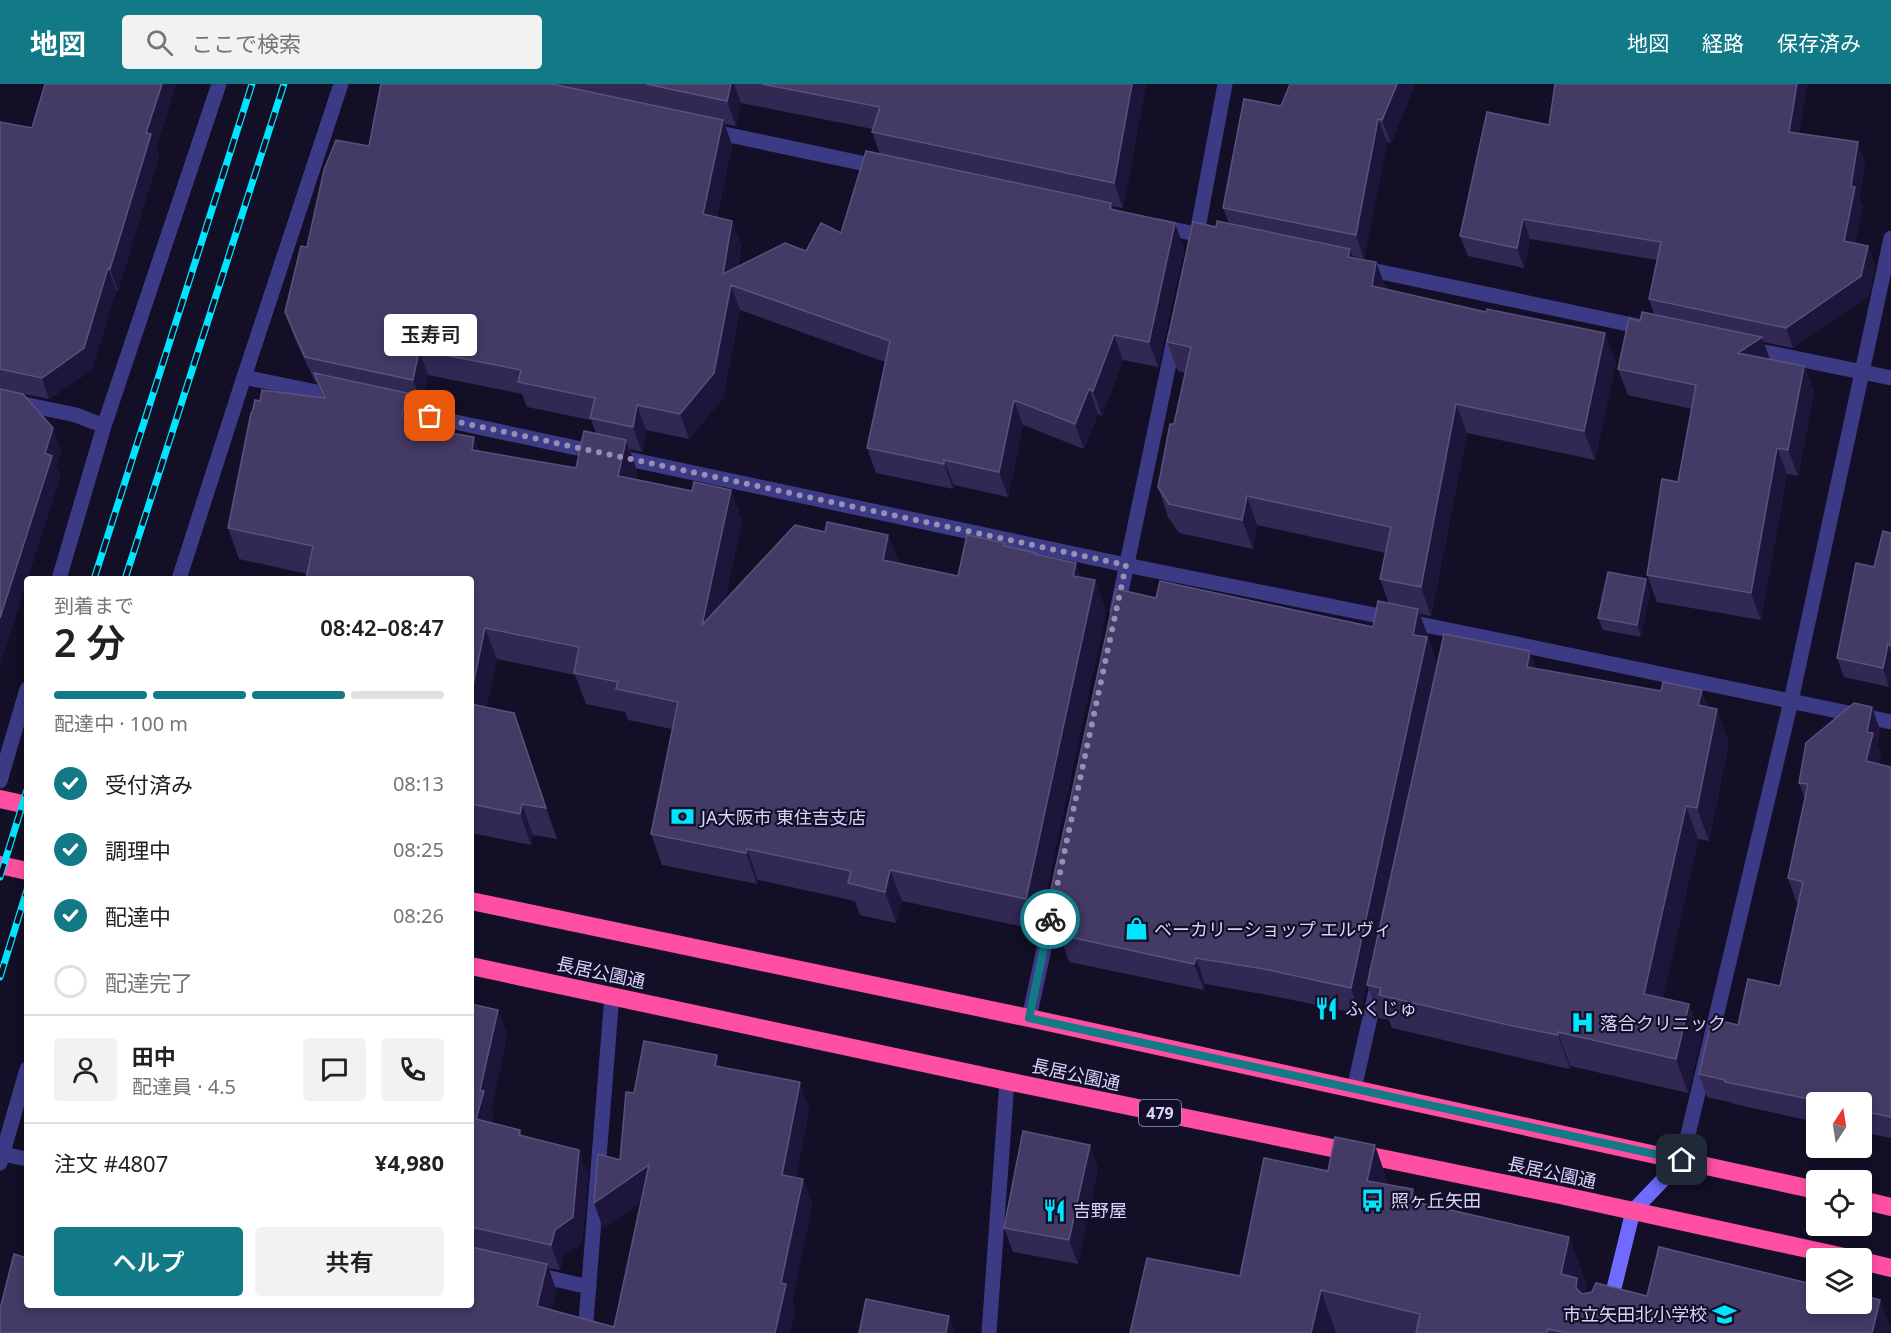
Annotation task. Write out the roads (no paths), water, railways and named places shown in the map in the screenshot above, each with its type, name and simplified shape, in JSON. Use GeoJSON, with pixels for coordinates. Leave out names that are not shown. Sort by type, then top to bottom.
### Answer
{"type":"FeatureCollection","features":[{"type":"Feature","properties":{"kind":"highway"},"geometry":{"type":"LineString","coordinates":[[0,799],[24,804]]}},
{"type":"Feature","properties":{"kind":"highway"},"geometry":{"type":"LineString","coordinates":[[0,865],[24,870]]}},
{"type":"Feature","properties":{"kind":"highway"},"geometry":{"type":"LineString","coordinates":[[474,902],[1029,1018],[1806,1188]]}},
{"type":"Feature","properties":{"kind":"highway","name":"長居公園通"},"geometry":{"type":"LineString","coordinates":[[474,967],[1806,1249]]}},
{"type":"Feature","properties":{"kind":"highway"},"geometry":{"type":"LineString","coordinates":[[1872,1202],[1891,1207]]}},
{"type":"Feature","properties":{"kind":"highway"},"geometry":{"type":"LineString","coordinates":[[1872,1263],[1891,1268]]}},
{"type":"Feature","properties":{"kind":"street"},"geometry":{"type":"LineString","coordinates":[[60,576],[104,426],[219,84]]}},
{"type":"Feature","properties":{"kind":"street"},"geometry":{"type":"LineString","coordinates":[[180,576],[341,84]]}},
{"type":"Feature","properties":{"kind":"street"},"geometry":{"type":"LineString","coordinates":[[1192,257],[1226,84]]}},
{"type":"Feature","properties":{"kind":"street"},"geometry":{"type":"LineString","coordinates":[[699,128],[896,170]]}},
{"type":"Feature","properties":{"kind":"street"},"geometry":{"type":"LineString","coordinates":[[1139,222],[1220,239]]}},
{"type":"Feature","properties":{"kind":"street"},"geometry":{"type":"LineString","coordinates":[[1603,1333],[1633,1211],[1682,1160],[1791,701],[1891,238]]}},
{"type":"Feature","properties":{"kind":"street"},"geometry":{"type":"LineString","coordinates":[[1348,266],[1664,331]]}},
{"type":"Feature","properties":{"kind":"street"},"geometry":{"type":"LineString","coordinates":[[1114,623],[1177,326]]}},
{"type":"Feature","properties":{"kind":"street"},"geometry":{"type":"LineString","coordinates":[[1734,346],[1891,378]]}},
{"type":"Feature","properties":{"kind":"street"},"geometry":{"type":"LineString","coordinates":[[244,377],[360,402]]}},
{"type":"Feature","properties":{"kind":"street"},"geometry":{"type":"LineString","coordinates":[[0,399],[76,415],[104,426]]}},
{"type":"Feature","properties":{"kind":"street"},"geometry":{"type":"LineString","coordinates":[[383,406],[1453,636],[1891,722]]}},
{"type":"Feature","properties":{"kind":"street"},"geometry":{"type":"LineString","coordinates":[[0,781],[24,699]]}},
{"type":"Feature","properties":{"kind":"street"},"geometry":{"type":"LineString","coordinates":[[1029,1018],[1057,888]]}},
{"type":"Feature","properties":{"kind":"street"},"geometry":{"type":"LineString","coordinates":[[1354,1089],[1382,962]]}},
{"type":"Feature","properties":{"kind":"street"},"geometry":{"type":"LineString","coordinates":[[585,1333],[612,996]]}},
{"type":"Feature","properties":{"kind":"street"},"geometry":{"type":"LineString","coordinates":[[24,1079],[1,1158],[24,1159]]}},
{"type":"Feature","properties":{"kind":"street"},"geometry":{"type":"LineString","coordinates":[[989,1333],[1007,1081]]}},
{"type":"Feature","properties":{"kind":"street"},"geometry":{"type":"LineString","coordinates":[[514,1270],[589,1287]]}},
{"type":"Feature","properties":{"kind":"railway"},"geometry":{"type":"LineString","coordinates":[[95,576],[252,84]]}},
{"type":"Feature","properties":{"kind":"railway"},"geometry":{"type":"LineString","coordinates":[[126,576],[284,84]]}},
{"type":"Feature","properties":{"kind":"railway"},"geometry":{"type":"LineString","coordinates":[[0,877],[24,800]]}},
{"type":"Feature","properties":{"kind":"railway"},"geometry":{"type":"LineString","coordinates":[[0,977],[24,900]]}},
{"type":"Feature","properties":{"kind":"place","name":"玉寿司"},"geometry":{"type":"Point","coordinates":[430,416]}},
{"type":"Feature","properties":{"kind":"place","name":"JA大阪市 東住吉支店"},"geometry":{"type":"Point","coordinates":[683,817]}},
{"type":"Feature","properties":{"kind":"place","name":"ベーカリーショップ エルヴィ"},"geometry":{"type":"Point","coordinates":[1136,929]}},
{"type":"Feature","properties":{"kind":"place","name":"ふくじゅ"},"geometry":{"type":"Point","coordinates":[1327,1008]}},
{"type":"Feature","properties":{"kind":"place","name":"落合クリニック"},"geometry":{"type":"Point","coordinates":[1582,1023]}},
{"type":"Feature","properties":{"kind":"place","name":"照ヶ丘矢田"},"geometry":{"type":"Point","coordinates":[1373,1200]}},
{"type":"Feature","properties":{"kind":"place","name":"吉野屋"},"geometry":{"type":"Point","coordinates":[1055,1210]}},
{"type":"Feature","properties":{"kind":"place","name":"市立矢田北小学校"},"geometry":{"type":"Point","coordinates":[1725,1314]}}]}
